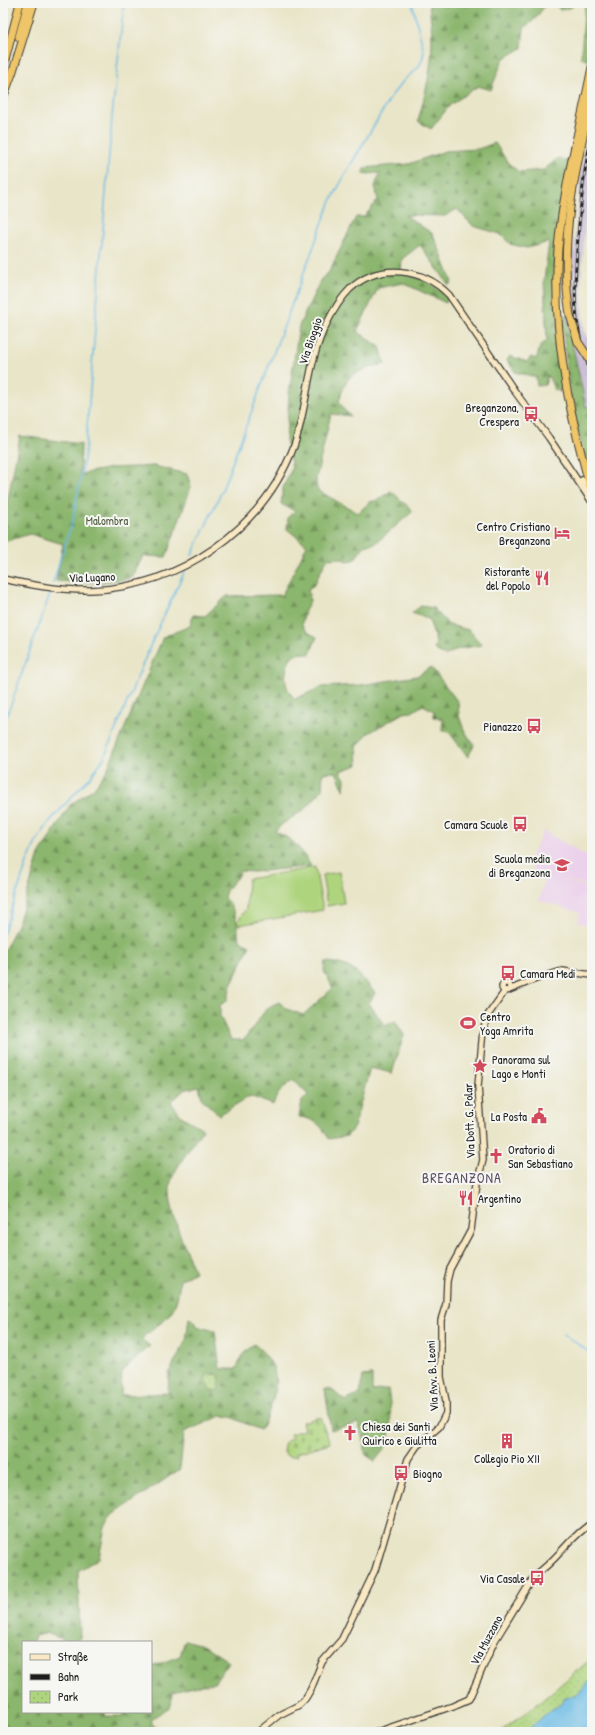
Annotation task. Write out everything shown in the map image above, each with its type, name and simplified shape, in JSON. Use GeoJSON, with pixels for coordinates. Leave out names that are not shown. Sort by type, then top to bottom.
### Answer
{"type":"FeatureCollection","features":[{"type":"Feature","properties":{"kind":"highway"},"geometry":{"type":"LineString","coordinates":[[3,68],[20,3]]}},
{"type":"Feature","properties":{"kind":"highway"},"geometry":{"type":"LineString","coordinates":[[3,98],[28,3]]}},
{"type":"Feature","properties":{"kind":"highway"},"geometry":{"type":"LineString","coordinates":[[3,98],[34,3]]}},
{"type":"Feature","properties":{"kind":"highway"},"geometry":{"type":"LineString","coordinates":[[590,486],[575,432],[566,384],[559,325],[557,281],[558,249],[563,209],[592,67]]}},
{"type":"Feature","properties":{"kind":"highway"},"geometry":{"type":"LineString","coordinates":[[592,95],[575,174],[570,214],[567,273],[570,315],[578,342],[592,363]]}},
{"type":"Feature","properties":{"kind":"street","name":"Via Bioggio"},"geometry":{"type":"LineString","coordinates":[[180,568],[204,556],[235,531],[258,508],[273,487],[288,459],[297,435],[316,351],[326,325],[336,306],[346,293],[357,283],[372,275],[389,271],[407,272],[425,277],[445,291],[457,305],[512,387],[592,494]]}},
{"type":"Feature","properties":{"kind":"street","name":"Via Bioggio"},"geometry":{"type":"LineString","coordinates":[[550,438],[592,502]]}},
{"type":"Feature","properties":{"kind":"street","name":"Via Lugano"},"geometry":{"type":"LineString","coordinates":[[3,579],[43,587],[91,590],[120,587],[147,581],[180,568]]}},
{"type":"Feature","properties":{"kind":"street","name":"Via Dott. G. Polar"},"geometry":{"type":"LineString","coordinates":[[477,1183],[483,1160],[478,1086],[483,1030],[488,1016],[507,990],[557,972],[572,971],[592,975]]}},
{"type":"Feature","properties":{"kind":"street","name":"Via Avv. B. Leoni"},"geometry":{"type":"LineString","coordinates":[[258,1732],[282,1713],[302,1702],[311,1689],[322,1662],[339,1644],[375,1570],[408,1459],[418,1446],[437,1430],[445,1416],[446,1401],[441,1377],[441,1320],[446,1304],[450,1269],[471,1230],[477,1183]]}},
{"type":"Feature","properties":{"kind":"street","name":"Via Muzzano"},"geometry":{"type":"LineString","coordinates":[[377,1732],[453,1706],[468,1699],[494,1642],[535,1575],[573,1537],[592,1523]]}},
{"type":"Feature","properties":{"kind":"shaded area"},"geometry":{"type":"Polygon","coordinates":[[[592,125],[590,205],[586,214],[581,280],[582,312],[585,333],[592,346],[592,407],[586,407],[566,315],[573,314],[569,276],[571,257],[574,248],[581,166],[592,125]]]}},
{"type":"Feature","properties":{"kind":"shaded area"},"geometry":{"type":"Polygon","coordinates":[[[544,831],[592,859],[592,887],[560,878],[592,889],[592,926],[578,922],[580,913],[539,900],[546,874],[533,871],[530,858],[544,831]]]}},
{"type":"Feature","properties":{"kind":"green space"},"geometry":{"type":"Polygon","coordinates":[[[429,3],[575,3],[572,7],[560,10],[555,4],[546,4],[536,18],[524,28],[522,48],[503,59],[491,90],[478,86],[450,105],[431,129],[418,121],[426,91],[432,51],[429,3]]]}},
{"type":"Feature","properties":{"kind":"green space"},"geometry":{"type":"Polygon","coordinates":[[[585,3],[592,3],[592,40],[587,61],[581,57],[585,3]]]}},
{"type":"Feature","properties":{"kind":"green space"},"geometry":{"type":"Polygon","coordinates":[[[495,143],[508,163],[519,172],[544,170],[558,158],[569,162],[556,243],[563,389],[558,391],[554,389],[548,375],[545,385],[537,386],[536,377],[515,372],[507,360],[510,356],[527,362],[531,357],[536,359],[541,345],[547,341],[544,281],[549,242],[527,248],[510,244],[500,234],[473,226],[457,209],[445,216],[405,215],[433,234],[452,282],[449,285],[420,245],[402,259],[401,273],[426,282],[437,288],[448,298],[446,303],[403,283],[378,288],[357,331],[380,347],[385,364],[362,370],[347,381],[339,401],[344,410],[351,416],[331,414],[316,478],[317,490],[358,513],[370,502],[377,500],[391,491],[413,511],[376,543],[364,546],[354,560],[347,561],[340,558],[327,559],[314,585],[308,589],[310,601],[302,622],[302,626],[309,633],[317,637],[310,654],[300,653],[291,657],[286,673],[286,684],[295,699],[321,687],[361,685],[417,676],[431,667],[458,702],[459,716],[464,730],[474,745],[468,757],[449,732],[442,729],[443,719],[434,717],[434,711],[423,705],[412,712],[403,713],[367,734],[357,747],[358,765],[340,771],[345,779],[344,790],[336,772],[323,773],[322,790],[305,809],[281,825],[275,832],[292,841],[311,866],[254,872],[240,871],[229,886],[224,898],[232,907],[234,912],[239,940],[250,945],[231,985],[227,1001],[220,1005],[220,1016],[231,1040],[244,1040],[267,1008],[279,1002],[287,1009],[303,1015],[333,988],[324,971],[325,962],[348,967],[365,980],[375,993],[369,1003],[385,1026],[395,1021],[404,1035],[392,1073],[370,1068],[354,1127],[347,1136],[329,1139],[314,1121],[299,1117],[302,1101],[308,1095],[294,1080],[281,1091],[276,1097],[273,1105],[250,1096],[219,1115],[202,1099],[199,1086],[184,1090],[171,1102],[181,1116],[203,1129],[173,1176],[170,1190],[171,1202],[177,1227],[195,1272],[180,1280],[176,1303],[170,1314],[142,1339],[150,1346],[122,1371],[121,1395],[168,1393],[169,1373],[186,1340],[189,1318],[195,1321],[197,1326],[215,1331],[220,1369],[236,1369],[244,1353],[254,1344],[259,1348],[269,1360],[274,1370],[275,1388],[271,1407],[260,1430],[231,1417],[221,1416],[184,1432],[180,1469],[113,1515],[105,1527],[99,1558],[78,1571],[80,1638],[75,1641],[67,1641],[46,1633],[35,1636],[33,1641],[22,1641],[22,1713],[105,1713],[105,1716],[123,1716],[125,1713],[152,1713],[152,1667],[180,1656],[185,1640],[205,1646],[229,1662],[215,1682],[172,1692],[171,1706],[154,1717],[151,1722],[159,1732],[3,1732],[3,953],[19,921],[39,855],[70,805],[94,788],[107,770],[163,637],[190,626],[193,615],[205,616],[227,596],[282,595],[307,545],[287,529],[288,517],[295,511],[281,504],[283,488],[292,468],[286,440],[289,394],[299,326],[321,279],[329,272],[356,217],[364,217],[378,200],[375,186],[380,173],[364,174],[364,168],[409,164],[445,151],[478,149],[495,143]]]}},
{"type":"Feature","properties":{"kind":"green space"},"geometry":{"type":"Polygon","coordinates":[[[563,315],[566,315],[586,407],[592,407],[592,479],[580,439],[571,398],[565,357],[563,315]]]}},
{"type":"Feature","properties":{"kind":"green space","name":"Malombra"},"geometry":{"type":"Polygon","coordinates":[[[20,436],[81,444],[80,474],[111,468],[154,466],[187,474],[191,487],[166,557],[143,556],[132,578],[98,583],[56,581],[63,544],[30,534],[3,542],[3,509],[6,509],[20,436]]]}},
{"type":"Feature","properties":{"kind":"green space"},"geometry":{"type":"Polygon","coordinates":[[[421,606],[433,608],[449,625],[469,630],[482,645],[458,649],[445,656],[434,649],[436,643],[429,619],[412,613],[421,606]]]}},
{"type":"Feature","properties":{"kind":"green space"},"geometry":{"type":"Polygon","coordinates":[[[315,867],[323,910],[239,925],[237,922],[246,909],[248,879],[315,867]]]}},
{"type":"Feature","properties":{"kind":"green space"},"geometry":{"type":"Polygon","coordinates":[[[339,872],[344,903],[327,906],[322,875],[339,872]]]}},
{"type":"Feature","properties":{"kind":"green space"},"geometry":{"type":"Polygon","coordinates":[[[208,1374],[220,1375],[219,1390],[210,1391],[205,1379],[208,1374]]]}},
{"type":"Feature","properties":{"kind":"green space"},"geometry":{"type":"Polygon","coordinates":[[[372,1375],[372,1391],[388,1389],[391,1410],[390,1432],[386,1446],[375,1461],[366,1455],[363,1436],[358,1423],[331,1430],[325,1389],[332,1390],[345,1401],[360,1394],[363,1376],[372,1375]]]}},
{"type":"Feature","properties":{"kind":"green space"},"geometry":{"type":"Polygon","coordinates":[[[320,1417],[330,1443],[296,1453],[297,1456],[289,1457],[285,1454],[285,1443],[292,1438],[290,1434],[304,1430],[302,1422],[320,1417]]]}},
{"type":"Feature","properties":{"kind":"green space"},"geometry":{"type":"Polygon","coordinates":[[[592,1658],[592,1732],[500,1732],[546,1697],[592,1658]]]}},
{"type":"Feature","properties":{"kind":"water"},"geometry":{"type":"Polygon","coordinates":[[[592,1679],[592,1732],[526,1732],[548,1712],[562,1703],[565,1697],[577,1694],[592,1679]]]}},
{"type":"Feature","properties":{"kind":"waterway"},"geometry":{"type":"LineString","coordinates":[[53,583],[73,519],[85,453],[112,117],[124,3]]}},
{"type":"Feature","properties":{"kind":"waterway"},"geometry":{"type":"LineString","coordinates":[[192,555],[221,493],[330,203],[392,95],[405,79],[418,68],[422,60],[424,52],[412,3]]}},
{"type":"Feature","properties":{"kind":"waterway"},"geometry":{"type":"LineString","coordinates":[[3,934],[27,863],[36,842],[50,821],[91,776],[104,758],[151,644],[185,570]]}},
{"type":"Feature","properties":{"kind":"waterway"},"geometry":{"type":"LineString","coordinates":[[3,727],[50,594]]}},
{"type":"Feature","properties":{"kind":"waterway"},"geometry":{"type":"LineString","coordinates":[[563,1334],[592,1354]]}},
{"type":"Feature","properties":{"kind":"railway"},"geometry":{"type":"LineString","coordinates":[[592,137],[582,192],[575,283],[575,302],[580,338],[592,376]]}},
{"type":"Feature","properties":{"kind":"place","name":"Breganzona, Crespera"},"geometry":{"type":"Point","coordinates":[531,414]}},
{"type":"Feature","properties":{"kind":"place","name":"Centro Cristiano Breganzona"},"geometry":{"type":"Point","coordinates":[562,533]}},
{"type":"Feature","properties":{"kind":"place","name":"Ristorante del Popolo"},"geometry":{"type":"Point","coordinates":[542,578]}},
{"type":"Feature","properties":{"kind":"place","name":"Pianazzo"},"geometry":{"type":"Point","coordinates":[534,726]}},
{"type":"Feature","properties":{"kind":"place","name":"Camara Scuole"},"geometry":{"type":"Point","coordinates":[520,824]}},
{"type":"Feature","properties":{"kind":"place","name":"Scuola media di Breganzona"},"geometry":{"type":"Point","coordinates":[562,865]}},
{"type":"Feature","properties":{"kind":"place","name":"Camara Medi"},"geometry":{"type":"Point","coordinates":[508,973]}},
{"type":"Feature","properties":{"kind":"place","name":"Centro Yoga Amrita"},"geometry":{"type":"Point","coordinates":[468,1023]}},
{"type":"Feature","properties":{"kind":"place","name":"Panorama sul Lago e Monti"},"geometry":{"type":"Point","coordinates":[480,1066]}},
{"type":"Feature","properties":{"kind":"place","name":"La Posta"},"geometry":{"type":"Point","coordinates":[539,1116]}},
{"type":"Feature","properties":{"kind":"place","name":"Oratorio di San Sebastiano"},"geometry":{"type":"Point","coordinates":[496,1156]}},
{"type":"Feature","properties":{"kind":"place","name":"Argentino"},"geometry":{"type":"Point","coordinates":[466,1198]}},
{"type":"Feature","properties":{"kind":"place","name":"Chiesa dei Santi Quirico e Giulitta"},"geometry":{"type":"Point","coordinates":[350,1433]}},
{"type":"Feature","properties":{"kind":"place","name":"Collegio Pio XII"},"geometry":{"type":"Point","coordinates":[507,1441]}},
{"type":"Feature","properties":{"kind":"place","name":"Biogno"},"geometry":{"type":"Point","coordinates":[401,1473]}},
{"type":"Feature","properties":{"kind":"place","name":"Via Casale"},"geometry":{"type":"Point","coordinates":[537,1578]}},
{"type":"Feature","properties":{"kind":"district","name":"BREGANZONA"},"geometry":{"type":"Point","coordinates":[462,1177]}}]}
